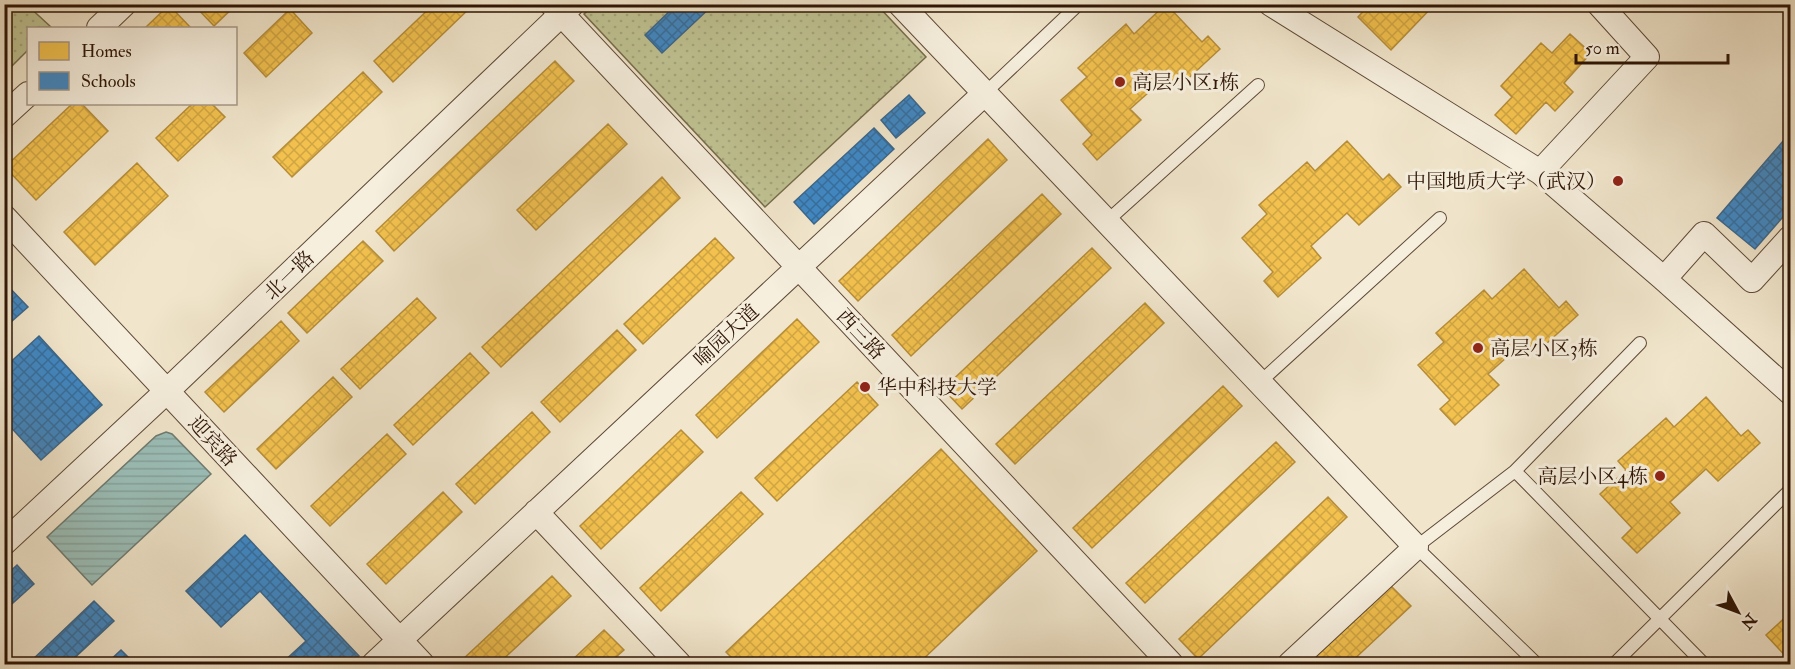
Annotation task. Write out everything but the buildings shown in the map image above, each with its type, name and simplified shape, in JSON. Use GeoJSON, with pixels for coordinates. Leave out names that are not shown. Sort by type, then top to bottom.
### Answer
{"type":"FeatureCollection","features":[{"type":"Feature","properties":{"kind":"street"},"geometry":{"type":"LineString","coordinates":[[100,27],[124,4]]}},
{"type":"Feature","properties":{"kind":"street"},"geometry":{"type":"LineString","coordinates":[[900,4],[1416,547],[1290,664]]}},
{"type":"Feature","properties":{"kind":"street"},"geometry":{"type":"LineString","coordinates":[[1270,4],[1540,172],[1787,381]]}},
{"type":"Feature","properties":{"kind":"street"},"geometry":{"type":"LineString","coordinates":[[1540,172],[1647,57],[1599,4]]}},
{"type":"Feature","properties":{"kind":"street","name":"西三路"},"geometry":{"type":"LineString","coordinates":[[562,8],[798,267],[1170,664]]}},
{"type":"Feature","properties":{"kind":"street","name":"北一路"},"geometry":{"type":"LineString","coordinates":[[4,543],[167,391],[562,8]]}},
{"type":"Feature","properties":{"kind":"street","name":"喻园大道"},"geometry":{"type":"LineString","coordinates":[[374,664],[984,94]]}},
{"type":"Feature","properties":{"kind":"street"},"geometry":{"type":"LineString","coordinates":[[4,116],[27,95]]}},
{"type":"Feature","properties":{"kind":"street","name":"迎宾路"},"geometry":{"type":"LineString","coordinates":[[4,217],[422,664]]}},
{"type":"Feature","properties":{"kind":"street"},"geometry":{"type":"LineString","coordinates":[[1664,279],[1704,234],[1752,280],[1791,238]]}},
{"type":"Feature","properties":{"kind":"street"},"geometry":{"type":"LineString","coordinates":[[536,512],[679,664]]}},
{"type":"Feature","properties":{"kind":"lane","name":"喻园大道"},"geometry":{"type":"LineString","coordinates":[[984,94],[1079,4]]}},
{"type":"Feature","properties":{"kind":"lane"},"geometry":{"type":"LineString","coordinates":[[1106,222],[1258,85]]}},
{"type":"Feature","properties":{"kind":"lane"},"geometry":{"type":"LineString","coordinates":[[1259,383],[1440,218]]}},
{"type":"Feature","properties":{"kind":"lane"},"geometry":{"type":"LineString","coordinates":[[1537,664],[1416,547],[1515,471],[1640,343]]}},
{"type":"Feature","properties":{"kind":"lane"},"geometry":{"type":"LineString","coordinates":[[1515,471],[1704,664]]}},
{"type":"Feature","properties":{"kind":"lane"},"geometry":{"type":"LineString","coordinates":[[1614,664],[1791,490]]}},
{"type":"Feature","properties":{"kind":"green space"},"geometry":{"type":"Polygon","coordinates":[[[5,4],[27,5],[51,27],[27,27],[27,51],[5,73],[5,4]]]}},
{"type":"Feature","properties":{"kind":"green space"},"geometry":{"type":"Polygon","coordinates":[[[595,4],[877,5],[926,57],[765,207],[584,14],[595,4]]]}},
{"type":"Feature","properties":{"kind":"water"},"geometry":{"type":"Polygon","coordinates":[[[166,432],[172,434],[211,474],[92,585],[47,537],[156,436],[166,432]]]}},
{"type":"Feature","properties":{"kind":"place","name":"高层小区1栋"},"geometry":{"type":"Point","coordinates":[1120,82]}},
{"type":"Feature","properties":{"kind":"place","name":"中国地质大学（武汉）"},"geometry":{"type":"Point","coordinates":[1618,181]}},
{"type":"Feature","properties":{"kind":"place","name":"高层小区3栋"},"geometry":{"type":"Point","coordinates":[1478,348]}},
{"type":"Feature","properties":{"kind":"place","name":"华中科技大学"},"geometry":{"type":"Point","coordinates":[865,387]}},
{"type":"Feature","properties":{"kind":"place","name":"高层小区4栋"},"geometry":{"type":"Point","coordinates":[1660,476]}}]}
